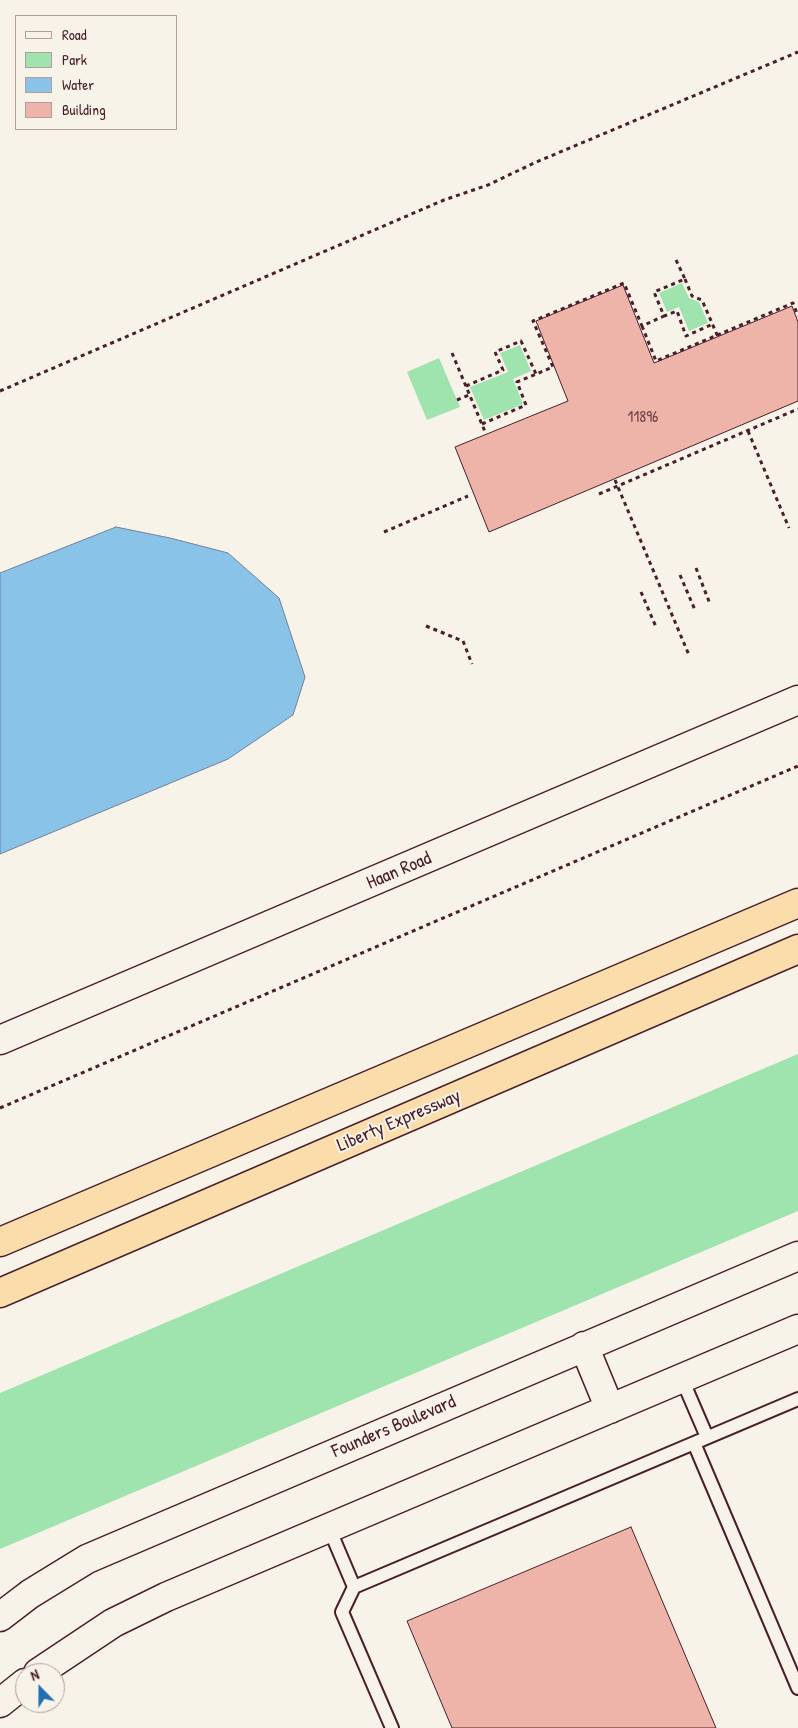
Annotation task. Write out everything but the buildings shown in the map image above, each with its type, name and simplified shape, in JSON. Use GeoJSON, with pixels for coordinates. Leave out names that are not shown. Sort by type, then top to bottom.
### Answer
{"type":"FeatureCollection","features":[{"type":"Feature","properties":{"kind":"highway"},"geometry":{"type":"LineString","coordinates":[[0,1242],[798,903]]}},
{"type":"Feature","properties":{"kind":"highway","name":"Liberty Expressway"},"geometry":{"type":"LineString","coordinates":[[0,1293],[798,949]]}},
{"type":"Feature","properties":{"kind":"street","name":"Haan Road"},"geometry":{"type":"LineString","coordinates":[[0,1040],[798,700]]}},
{"type":"Feature","properties":{"kind":"street","name":"Founders Boulevard"},"geometry":{"type":"LineString","coordinates":[[0,1617],[30,1594],[87,1559],[798,1256]]}},
{"type":"Feature","properties":{"kind":"street"},"geometry":{"type":"LineString","coordinates":[[53,1663],[113,1623],[166,1597],[798,1330]]}},
{"type":"Feature","properties":{"kind":"street"},"geometry":{"type":"LineString","coordinates":[[584,1346],[610,1409]]}},
{"type":"Feature","properties":{"kind":"street"},"geometry":{"type":"LineString","coordinates":[[0,1703],[15,1691]]}},
{"type":"Feature","properties":{"kind":"lane"},"geometry":{"type":"LineString","coordinates":[[682,1379],[707,1437]]}},
{"type":"Feature","properties":{"kind":"lane"},"geometry":{"type":"LineString","coordinates":[[392,1728],[342,1612],[354,1587],[798,1399]]}},
{"type":"Feature","properties":{"kind":"lane"},"geometry":{"type":"LineString","coordinates":[[694,1443],[798,1688]]}},
{"type":"Feature","properties":{"kind":"lane"},"geometry":{"type":"LineString","coordinates":[[329,1528],[354,1587]]}},
{"type":"Feature","properties":{"kind":"path"},"geometry":{"type":"LineString","coordinates":[[0,391],[444,200],[488,185],[534,163],[798,52]]}},
{"type":"Feature","properties":{"kind":"path"},"geometry":{"type":"LineString","coordinates":[[676,260],[692,296],[702,300],[718,336]]}},
{"type":"Feature","properties":{"kind":"path"},"geometry":{"type":"LineString","coordinates":[[664,316],[654,292],[685,279]]}},
{"type":"Feature","properties":{"kind":"path"},"geometry":{"type":"LineString","coordinates":[[482,424],[526,405],[517,382],[553,367],[533,321],[624,283],[656,360],[718,336],[793,303],[798,316]]}},
{"type":"Feature","properties":{"kind":"path"},"geometry":{"type":"LineString","coordinates":[[642,326],[677,312],[686,336],[713,324]]}},
{"type":"Feature","properties":{"kind":"path"},"geometry":{"type":"LineString","coordinates":[[466,386],[502,370],[495,352],[521,340],[536,374]]}},
{"type":"Feature","properties":{"kind":"path"},"geometry":{"type":"LineString","coordinates":[[452,353],[486,434]]}},
{"type":"Feature","properties":{"kind":"path"},"geometry":{"type":"LineString","coordinates":[[457,400],[469,395]]}},
{"type":"Feature","properties":{"kind":"path"},"geometry":{"type":"LineString","coordinates":[[599,494],[798,409]]}},
{"type":"Feature","properties":{"kind":"path"},"geometry":{"type":"LineString","coordinates":[[748,431],[789,528]]}},
{"type":"Feature","properties":{"kind":"path"},"geometry":{"type":"LineString","coordinates":[[615,480],[689,655]]}},
{"type":"Feature","properties":{"kind":"path"},"geometry":{"type":"LineString","coordinates":[[384,532],[468,496]]}},
{"type":"Feature","properties":{"kind":"path"},"geometry":{"type":"LineString","coordinates":[[696,568],[710,604]]}},
{"type":"Feature","properties":{"kind":"path"},"geometry":{"type":"LineString","coordinates":[[680,575],[695,610]]}},
{"type":"Feature","properties":{"kind":"path"},"geometry":{"type":"LineString","coordinates":[[641,592],[656,627]]}},
{"type":"Feature","properties":{"kind":"path"},"geometry":{"type":"LineString","coordinates":[[426,626],[462,640],[472,664]]}},
{"type":"Feature","properties":{"kind":"path"},"geometry":{"type":"LineString","coordinates":[[0,1108],[798,766]]}},
{"type":"Feature","properties":{"kind":"green space"},"geometry":{"type":"Polygon","coordinates":[[[682,283],[689,298],[699,302],[708,323],[689,331],[679,307],[667,312],[659,293],[682,283]]]}},
{"type":"Feature","properties":{"kind":"green space"},"geometry":{"type":"Polygon","coordinates":[[[520,345],[531,371],[513,379],[523,404],[484,420],[470,387],[508,372],[500,353],[520,345]]]}},
{"type":"Feature","properties":{"kind":"green space"},"geometry":{"type":"Polygon","coordinates":[[[439,358],[460,407],[427,420],[407,372],[439,358]]]}},
{"type":"Feature","properties":{"kind":"green space"},"geometry":{"type":"Polygon","coordinates":[[[798,1054],[798,1211],[0,1549],[0,1393],[798,1054]]]}},
{"type":"Feature","properties":{"kind":"water"},"geometry":{"type":"Polygon","coordinates":[[[116,527],[228,553],[279,598],[305,677],[293,715],[228,759],[0,854],[0,573],[116,527]]]}}]}
